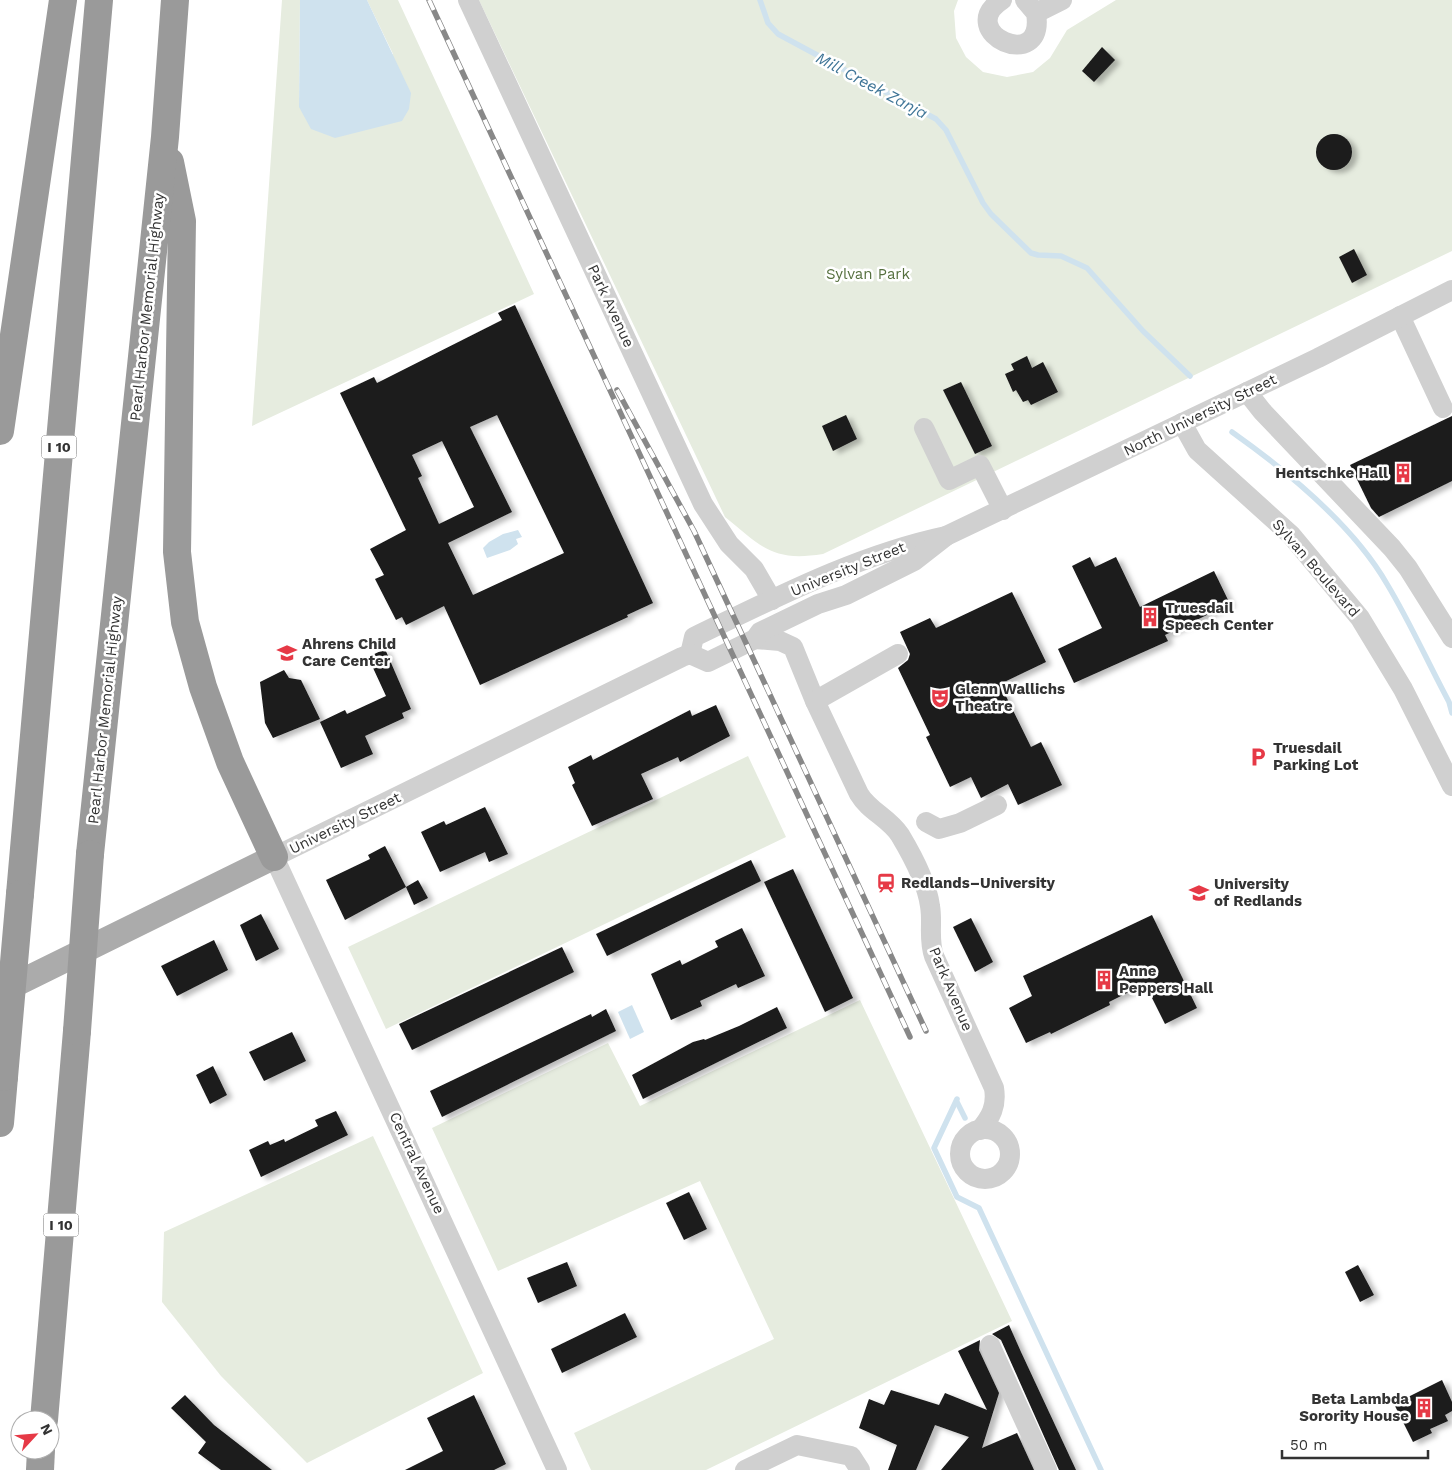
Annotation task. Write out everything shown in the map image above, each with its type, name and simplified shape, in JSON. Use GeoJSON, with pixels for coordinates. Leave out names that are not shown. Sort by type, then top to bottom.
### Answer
{"type":"FeatureCollection","features":[{"type":"Feature","properties":{"kind":"highway"},"geometry":{"type":"LineString","coordinates":[[0,431],[63,0]]}},
{"type":"Feature","properties":{"kind":"highway","name":"I 10"},"geometry":{"type":"LineString","coordinates":[[0,1123],[99,0]]}},
{"type":"Feature","properties":{"kind":"highway","name":"Pearl Harbor Memorial Highway"},"geometry":{"type":"LineString","coordinates":[[45,1410],[90,854],[165,137],[175,0]]}},
{"type":"Feature","properties":{"kind":"highway"},"geometry":{"type":"LineString","coordinates":[[165,137],[182,221],[177,552],[185,622],[203,687],[230,762],[274,857]]}},
{"type":"Feature","properties":{"kind":"main road","name":"University Street"},"geometry":{"type":"LineString","coordinates":[[0,992],[274,857]]}},
{"type":"Feature","properties":{"kind":"street","name":"Park Avenue"},"geometry":{"type":"LineString","coordinates":[[468,0],[702,504],[729,544],[754,569],[772,600]]}},
{"type":"Feature","properties":{"kind":"street"},"geometry":{"type":"LineString","coordinates":[[997,1],[989,18],[990,26],[998,39],[1012,45],[1027,41],[1033,36],[1037,21],[1030,7],[1062,0]]}},
{"type":"Feature","properties":{"kind":"street","name":"North University Street"},"geometry":{"type":"LineString","coordinates":[[946,536],[1247,392],[1452,290]]}},
{"type":"Feature","properties":{"kind":"street"},"geometry":{"type":"LineString","coordinates":[[1400,316],[1443,408]]}},
{"type":"Feature","properties":{"kind":"street"},"geometry":{"type":"LineString","coordinates":[[1247,392],[1262,411],[1392,548],[1408,568],[1452,638]]}},
{"type":"Feature","properties":{"kind":"street","name":"Sylvan Boulevard"},"geometry":{"type":"LineString","coordinates":[[1182,423],[1197,450],[1291,535],[1356,613],[1403,689],[1452,786]]}},
{"type":"Feature","properties":{"kind":"street"},"geometry":{"type":"LineString","coordinates":[[924,428],[949,480],[980,465],[1003,510]]}},
{"type":"Feature","properties":{"kind":"street","name":"University Street"},"geometry":{"type":"LineString","coordinates":[[690,654],[694,637],[772,600],[878,554],[906,545],[946,536]]}},
{"type":"Feature","properties":{"kind":"street","name":"University Street"},"geometry":{"type":"LineString","coordinates":[[274,857],[690,654],[708,662],[755,639],[760,632],[818,604],[846,595],[914,561],[946,536]]}},
{"type":"Feature","properties":{"kind":"street","name":"Park Avenue"},"geometry":{"type":"LineString","coordinates":[[755,639],[780,641],[793,647],[815,701],[861,798],[897,832],[926,891],[930,905],[930,943],[934,956],[994,1088],[995,1103],[991,1117],[980,1130]]}},
{"type":"Feature","properties":{"kind":"street"},"geometry":{"type":"LineString","coordinates":[[815,701],[857,679],[870,668],[898,654]]}},
{"type":"Feature","properties":{"kind":"street"},"geometry":{"type":"LineString","coordinates":[[926,822],[938,829],[960,823],[997,805]]}},
{"type":"Feature","properties":{"kind":"street","name":"Central Avenue"},"geometry":{"type":"LineString","coordinates":[[274,857],[557,1470]]}},
{"type":"Feature","properties":{"kind":"street"},"geometry":{"type":"LineString","coordinates":[[990,1345],[1047,1470]]}},
{"type":"Feature","properties":{"kind":"street"},"geometry":{"type":"LineString","coordinates":[[745,1470],[796,1445],[851,1456],[860,1470]]}},
{"type":"Feature","properties":{"kind":"green space"},"geometry":{"type":"Polygon","coordinates":[[[282,0],[300,0],[299,107],[393,54],[367,0],[398,0],[534,294],[252,426],[282,0]]]}},
{"type":"Feature","properties":{"kind":"green space","name":"Sylvan Park"},"geometry":{"type":"Polygon","coordinates":[[[479,0],[958,0],[954,11],[956,38],[966,57],[983,72],[1007,77],[1033,72],[1050,58],[1067,30],[1116,0],[1452,0],[1452,251],[823,554],[791,556],[779,554],[759,544],[725,517],[479,0]]]}},
{"type":"Feature","properties":{"kind":"green space"},"geometry":{"type":"Polygon","coordinates":[[[748,756],[786,837],[386,1029],[348,947],[748,756]]]}},
{"type":"Feature","properties":{"kind":"green space"},"geometry":{"type":"Polygon","coordinates":[[[860,1000],[1012,1321],[706,1470],[591,1470],[574,1433],[774,1339],[700,1181],[498,1271],[432,1128],[608,1043],[640,1106],[860,1000]]]}},
{"type":"Feature","properties":{"kind":"green space"},"geometry":{"type":"Polygon","coordinates":[[[373,1136],[483,1373],[307,1463],[221,1376],[162,1302],[164,1232],[373,1136]]]}},
{"type":"Feature","properties":{"kind":"water"},"geometry":{"type":"Polygon","coordinates":[[[300,0],[367,0],[411,93],[409,109],[402,121],[335,138],[311,129],[299,107],[300,0]]]}},
{"type":"Feature","properties":{"kind":"water"},"geometry":{"type":"Polygon","coordinates":[[[518,530],[522,537],[516,539],[518,544],[510,550],[487,558],[483,548],[489,542],[503,534],[518,530]]]}},
{"type":"Feature","properties":{"kind":"water"},"geometry":{"type":"Polygon","coordinates":[[[632,1005],[644,1032],[630,1039],[618,1012],[632,1005]]]}},
{"type":"Feature","properties":{"kind":"building"},"geometry":{"type":"Polygon","coordinates":[[[1102,47],[1115,60],[1094,82],[1082,71],[1102,47]]]}},
{"type":"Feature","properties":{"kind":"building"},"geometry":{"type":"Polygon","coordinates":[[[1334,134],[1341,135],[1347,139],[1351,145],[1351,159],[1347,165],[1341,169],[1334,170],[1327,169],[1321,165],[1317,159],[1316,152],[1317,145],[1321,139],[1327,135],[1334,134]]]}},
{"type":"Feature","properties":{"kind":"building"},"geometry":{"type":"Polygon","coordinates":[[[1354,249],[1367,275],[1352,283],[1339,257],[1354,249]]]}},
{"type":"Feature","properties":{"kind":"building"},"geometry":{"type":"Polygon","coordinates":[[[515,305],[653,603],[627,615],[628,617],[480,685],[444,606],[406,625],[402,617],[396,620],[375,579],[384,575],[370,549],[406,530],[340,393],[374,377],[377,383],[502,320],[498,313],[515,305]],[[497,415],[470,427],[512,512],[448,543],[473,595],[564,553],[497,415]],[[442,441],[412,455],[422,476],[418,478],[439,524],[474,507],[442,441]]]}},
{"type":"Feature","properties":{"kind":"building"},"geometry":{"type":"Polygon","coordinates":[[[1027,356],[1032,368],[1043,362],[1058,392],[1031,405],[1028,400],[1023,402],[1016,390],[1013,392],[1005,374],[1014,370],[1011,364],[1027,356]]]}},
{"type":"Feature","properties":{"kind":"building"},"geometry":{"type":"Polygon","coordinates":[[[961,382],[992,446],[975,454],[943,390],[961,382]]]}},
{"type":"Feature","properties":{"kind":"building"},"geometry":{"type":"Polygon","coordinates":[[[846,415],[857,439],[833,451],[822,426],[846,415]]]}},
{"type":"Feature","properties":{"kind":"building","name":"Hentschke Hall"},"geometry":{"type":"Polygon","coordinates":[[[1452,416],[1452,481],[1379,517],[1371,508],[1350,465],[1452,416]]]}},
{"type":"Feature","properties":{"kind":"building","name":"Truesdail Speech Center"},"geometry":{"type":"Polygon","coordinates":[[[1090,557],[1095,567],[1116,557],[1140,607],[1214,571],[1230,604],[1165,635],[1168,641],[1074,683],[1058,649],[1102,628],[1072,566],[1090,557]]]}},
{"type":"Feature","properties":{"kind":"building","name":"Glenn Wallichs Theatre"},"geometry":{"type":"Polygon","coordinates":[[[1012,592],[1046,662],[1000,684],[1031,747],[1041,742],[1062,785],[1018,805],[1008,784],[981,798],[971,777],[950,787],[926,737],[930,735],[898,668],[908,660],[910,654],[900,632],[930,618],[936,628],[1012,592]]]}},
{"type":"Feature","properties":{"kind":"building"},"geometry":{"type":"Polygon","coordinates":[[[385,649],[411,709],[402,713],[404,718],[365,736],[373,754],[341,768],[320,722],[345,710],[347,714],[386,696],[368,657],[385,649]]]}},
{"type":"Feature","properties":{"kind":"building"},"geometry":{"type":"Polygon","coordinates":[[[284,670],[289,678],[301,680],[320,719],[273,738],[265,723],[260,682],[284,670]]]}},
{"type":"Feature","properties":{"kind":"building"},"geometry":{"type":"Polygon","coordinates":[[[716,705],[730,736],[680,762],[678,757],[641,774],[653,799],[592,826],[572,785],[575,783],[568,767],[591,755],[593,760],[690,710],[692,716],[716,705]]]}},
{"type":"Feature","properties":{"kind":"building"},"geometry":{"type":"Polygon","coordinates":[[[485,807],[508,854],[489,862],[485,852],[440,872],[421,832],[444,821],[446,825],[485,807]]]}},
{"type":"Feature","properties":{"kind":"building"},"geometry":{"type":"Polygon","coordinates":[[[385,846],[406,887],[345,920],[326,880],[370,859],[368,855],[385,846]]]}},
{"type":"Feature","properties":{"kind":"building"},"geometry":{"type":"Polygon","coordinates":[[[751,860],[761,881],[607,956],[596,934],[751,860]]]}},
{"type":"Feature","properties":{"kind":"building"},"geometry":{"type":"Polygon","coordinates":[[[793,869],[853,998],[825,1012],[764,882],[793,869]]]}},
{"type":"Feature","properties":{"kind":"building"},"geometry":{"type":"Polygon","coordinates":[[[418,880],[428,898],[414,905],[406,887],[418,880]]]}},
{"type":"Feature","properties":{"kind":"building"},"geometry":{"type":"Polygon","coordinates":[[[261,914],[279,949],[256,961],[240,925],[261,914]]]}},
{"type":"Feature","properties":{"kind":"building","name":"Anne Peppers Hall"},"geometry":{"type":"Polygon","coordinates":[[[1152,915],[1197,1008],[1165,1024],[1145,984],[1109,1002],[1110,1005],[1051,1034],[1050,1032],[1026,1043],[1009,1008],[1032,996],[1023,976],[1152,915]]]}},
{"type":"Feature","properties":{"kind":"building"},"geometry":{"type":"Polygon","coordinates":[[[971,918],[993,962],[975,972],[953,927],[971,918]]]}},
{"type":"Feature","properties":{"kind":"building"},"geometry":{"type":"Polygon","coordinates":[[[742,928],[765,976],[738,988],[736,984],[700,1001],[702,1006],[671,1020],[651,974],[680,960],[682,965],[718,947],[715,941],[742,928]]]}},
{"type":"Feature","properties":{"kind":"building"},"geometry":{"type":"Polygon","coordinates":[[[214,940],[228,970],[177,996],[161,966],[214,940]]]}},
{"type":"Feature","properties":{"kind":"building"},"geometry":{"type":"Polygon","coordinates":[[[562,947],[574,972],[412,1050],[399,1024],[562,947]]]}},
{"type":"Feature","properties":{"kind":"building"},"geometry":{"type":"Polygon","coordinates":[[[777,1007],[787,1028],[643,1099],[632,1075],[693,1042],[705,1040],[739,1026],[777,1007]]]}},
{"type":"Feature","properties":{"kind":"building"},"geometry":{"type":"Polygon","coordinates":[[[606,1009],[616,1031],[442,1117],[430,1091],[591,1014],[592,1017],[606,1009]]]}},
{"type":"Feature","properties":{"kind":"building"},"geometry":{"type":"Polygon","coordinates":[[[292,1032],[306,1061],[264,1081],[249,1052],[292,1032]]]}},
{"type":"Feature","properties":{"kind":"building"},"geometry":{"type":"Polygon","coordinates":[[[213,1066],[227,1095],[210,1104],[196,1075],[213,1066]]]}},
{"type":"Feature","properties":{"kind":"building"},"geometry":{"type":"Polygon","coordinates":[[[336,1111],[348,1135],[261,1177],[249,1150],[268,1141],[270,1145],[284,1139],[285,1142],[318,1126],[315,1120],[336,1111]]]}},
{"type":"Feature","properties":{"kind":"building"},"geometry":{"type":"Polygon","coordinates":[[[689,1192],[707,1229],[684,1240],[666,1203],[689,1192]]]}},
{"type":"Feature","properties":{"kind":"building"},"geometry":{"type":"Polygon","coordinates":[[[567,1262],[577,1286],[538,1303],[527,1278],[567,1262]]]}},
{"type":"Feature","properties":{"kind":"building"},"geometry":{"type":"Polygon","coordinates":[[[1358,1265],[1374,1295],[1360,1302],[1345,1272],[1358,1265]]]}},
{"type":"Feature","properties":{"kind":"building"},"geometry":{"type":"Polygon","coordinates":[[[625,1313],[637,1337],[562,1373],[551,1349],[625,1313]]]}},
{"type":"Feature","properties":{"kind":"building"},"geometry":{"type":"Polygon","coordinates":[[[1009,1325],[1076,1470],[1059,1470],[1001,1340],[992,1334],[1009,1325]]]}},
{"type":"Feature","properties":{"kind":"building"},"geometry":{"type":"Polygon","coordinates":[[[980,1340],[979,1350],[999,1393],[982,1448],[1017,1433],[1034,1470],[941,1470],[969,1437],[935,1425],[916,1470],[888,1470],[897,1445],[859,1428],[869,1399],[884,1405],[891,1390],[939,1405],[945,1393],[987,1410],[958,1351],[980,1340]]]}},
{"type":"Feature","properties":{"kind":"building","name":"Beta Lambda Sorority House"},"geometry":{"type":"Polygon","coordinates":[[[1442,1380],[1452,1402],[1452,1411],[1445,1415],[1448,1421],[1430,1429],[1432,1433],[1413,1442],[1394,1404],[1442,1380]]]}},
{"type":"Feature","properties":{"kind":"building"},"geometry":{"type":"Polygon","coordinates":[[[185,1395],[214,1425],[272,1470],[221,1470],[198,1453],[206,1442],[171,1408],[185,1395]]]}},
{"type":"Feature","properties":{"kind":"building"},"geometry":{"type":"Polygon","coordinates":[[[474,1395],[506,1464],[494,1470],[405,1470],[443,1451],[427,1418],[474,1395]]]}},
{"type":"Feature","properties":{"kind":"waterway","name":"Mill Creek Zanja"},"geometry":{"type":"LineString","coordinates":[[760,0],[768,23],[778,34],[936,119],[946,130],[983,203],[991,214],[1031,253],[1061,256],[1087,268],[1143,331],[1190,376]]}},
{"type":"Feature","properties":{"kind":"waterway","name":"Mill Creek Zanja"},"geometry":{"type":"LineString","coordinates":[[1232,432],[1275,464],[1317,500],[1338,520],[1373,562],[1411,628],[1449,702],[1452,713]]}},
{"type":"Feature","properties":{"kind":"waterway"},"geometry":{"type":"LineString","coordinates":[[957,1099],[934,1148],[957,1197],[979,1208],[1101,1470]]}},
{"type":"Feature","properties":{"kind":"waterway"},"geometry":{"type":"LineString","coordinates":[[957,1102],[965,1118]]}},
{"type":"Feature","properties":{"kind":"railway"},"geometry":{"type":"LineString","coordinates":[[429,0],[910,1037]]}},
{"type":"Feature","properties":{"kind":"railway"},"geometry":{"type":"LineString","coordinates":[[617,390],[694,531],[926,1031]]}},
{"type":"Feature","properties":{"kind":"place","name":"Hentschke Hall"},"geometry":{"type":"Point","coordinates":[1403,473]}},
{"type":"Feature","properties":{"kind":"place","name":"Truesdail Speech Center"},"geometry":{"type":"Point","coordinates":[1150,617]}},
{"type":"Feature","properties":{"kind":"place","name":"Ahrens Child Care Center"},"geometry":{"type":"Point","coordinates":[287,653]}},
{"type":"Feature","properties":{"kind":"place","name":"Glenn Wallichs Theatre"},"geometry":{"type":"Point","coordinates":[940,698]}},
{"type":"Feature","properties":{"kind":"place","name":"Truesdail Parking Lot"},"geometry":{"type":"Point","coordinates":[1258,757]}},
{"type":"Feature","properties":{"kind":"place","name":"Redlands–University"},"geometry":{"type":"Point","coordinates":[886,883]}},
{"type":"Feature","properties":{"kind":"place","name":"University of Redlands"},"geometry":{"type":"Point","coordinates":[1199,893]}},
{"type":"Feature","properties":{"kind":"place","name":"Anne Peppers Hall"},"geometry":{"type":"Point","coordinates":[1104,980]}},
{"type":"Feature","properties":{"kind":"place","name":"Beta Lambda Sorority House"},"geometry":{"type":"Point","coordinates":[1424,1408]}}]}
